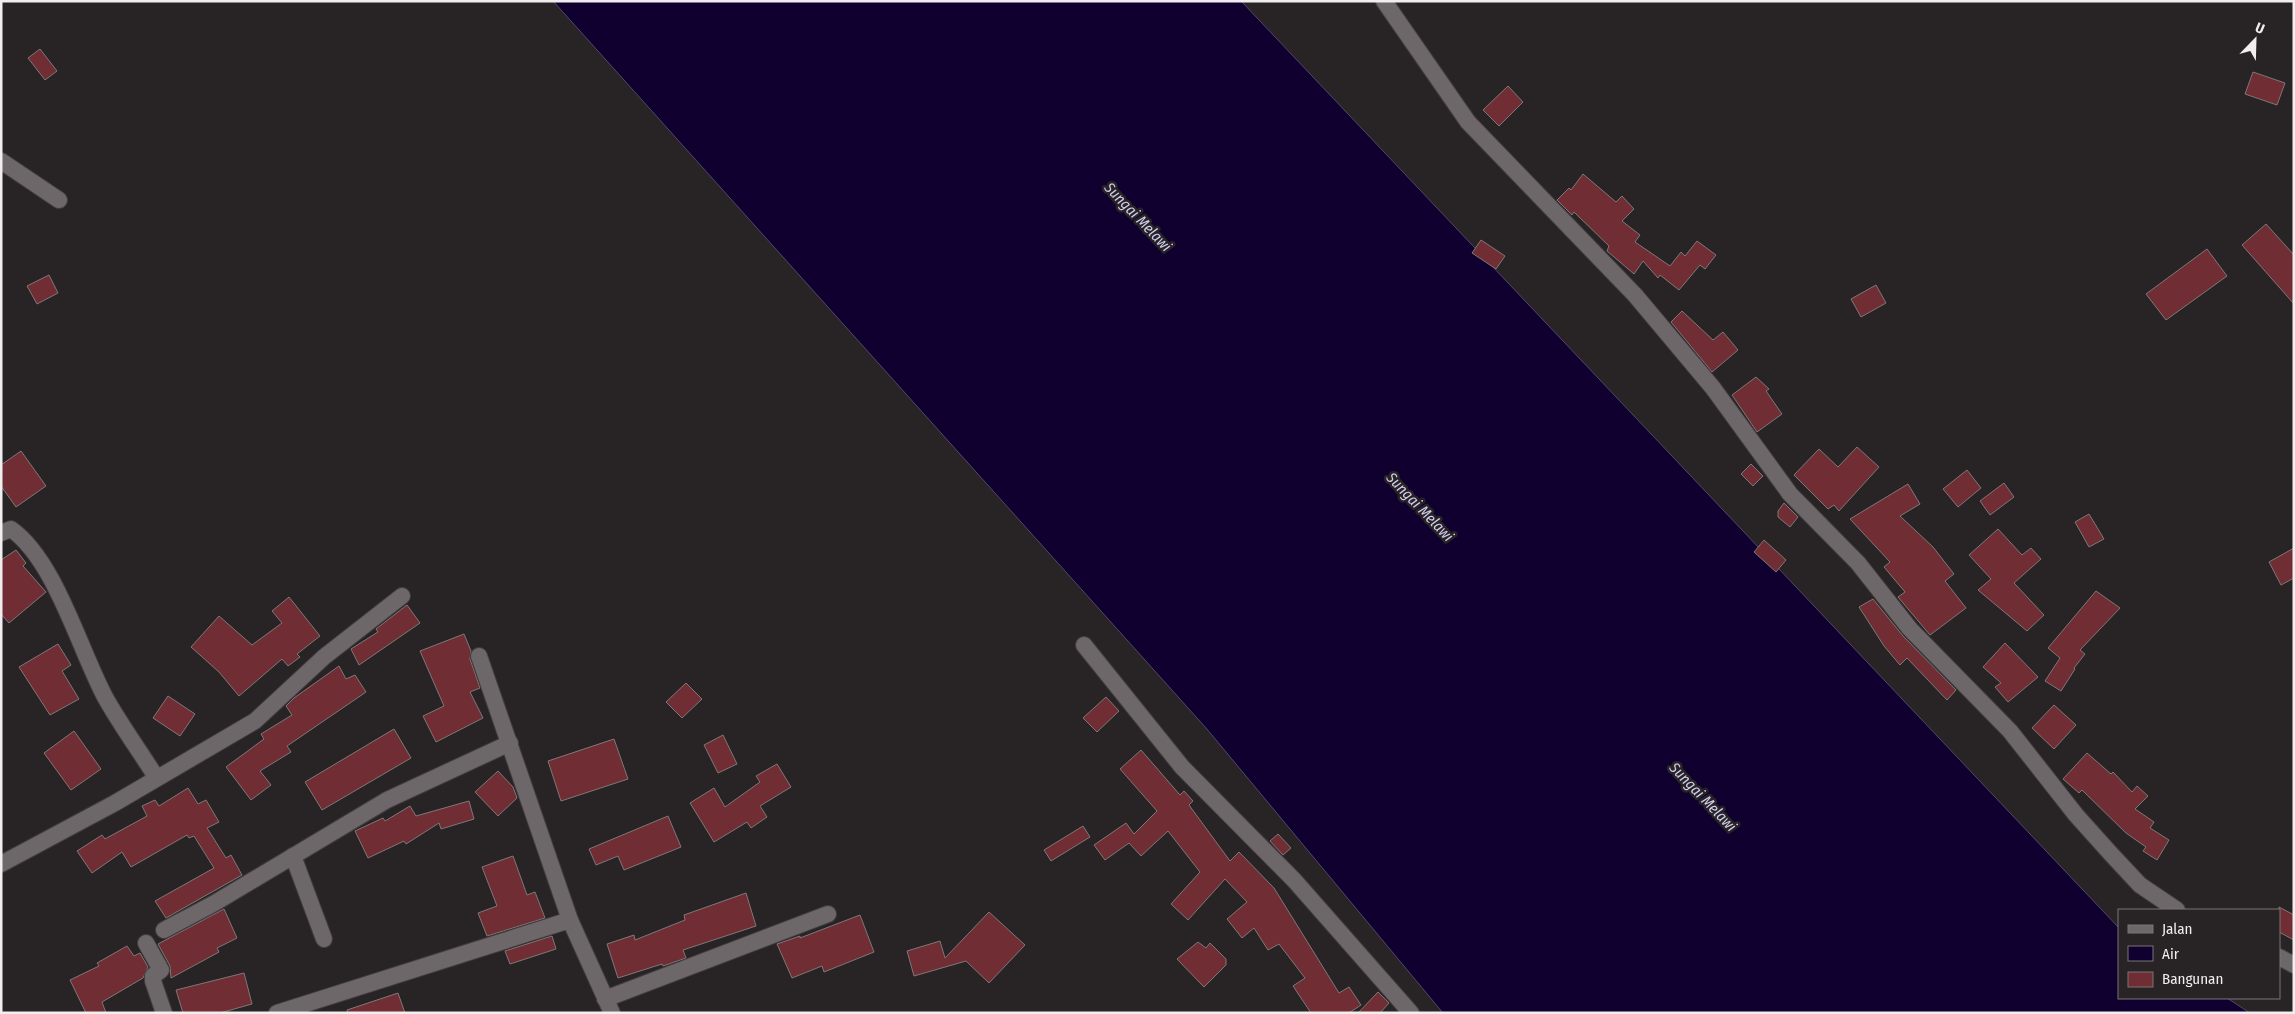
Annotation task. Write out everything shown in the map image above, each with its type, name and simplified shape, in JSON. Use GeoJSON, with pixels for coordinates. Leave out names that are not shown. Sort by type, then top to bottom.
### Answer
{"type":"FeatureCollection","features":[{"type":"Feature","properties":{"kind":"street"},"geometry":{"type":"LineString","coordinates":[[1384,1],[1468,122],[1634,295],[1713,388],[1790,494],[1858,563],[1910,629],[2010,731],[2076,815],[2111,854],[2140,885],[2176,909]]}},
{"type":"Feature","properties":{"kind":"street"},"geometry":{"type":"LineString","coordinates":[[1,161],[59,200]]}},
{"type":"Feature","properties":{"kind":"street"},"geometry":{"type":"LineString","coordinates":[[1,534],[11,529],[22,536],[48,573],[105,697],[156,777]]}},
{"type":"Feature","properties":{"kind":"street"},"geometry":{"type":"LineString","coordinates":[[1,864],[115,803],[156,777],[255,721],[324,657],[402,596]]}},
{"type":"Feature","properties":{"kind":"street"},"geometry":{"type":"LineString","coordinates":[[1084,645],[1182,767],[1294,880],[1411,1013]]}},
{"type":"Feature","properties":{"kind":"street"},"geometry":{"type":"LineString","coordinates":[[479,656],[570,920],[608,1006],[828,914]]}},
{"type":"Feature","properties":{"kind":"street"},"geometry":{"type":"LineString","coordinates":[[164,930],[387,800],[510,743]]}},
{"type":"Feature","properties":{"kind":"street"},"geometry":{"type":"LineString","coordinates":[[293,856],[324,939]]}},
{"type":"Feature","properties":{"kind":"street"},"geometry":{"type":"LineString","coordinates":[[277,1013],[570,920]]}},
{"type":"Feature","properties":{"kind":"street"},"geometry":{"type":"LineString","coordinates":[[146,943],[161,970],[153,976],[153,981],[164,1013]]}},
{"type":"Feature","properties":{"kind":"street"},"geometry":{"type":"LineString","coordinates":[[2280,958],[2294,965]]}},
{"type":"Feature","properties":{"kind":"water","name":"Sungai Melawi"},"geometry":{"type":"Polygon","coordinates":[[[553,1],[1241,1],[2118,927],[2118,999],[2229,999],[2250,1013],[1443,1013],[1206,728],[553,1]]]}},
{"type":"Feature","properties":{"kind":"building"},"geometry":{"type":"Polygon","coordinates":[[[40,49],[57,71],[45,80],[28,58],[40,49]]]}},
{"type":"Feature","properties":{"kind":"building"},"geometry":{"type":"Polygon","coordinates":[[[2253,72],[2285,83],[2277,105],[2245,94],[2253,72]]]}},
{"type":"Feature","properties":{"kind":"building"},"geometry":{"type":"Polygon","coordinates":[[[1508,86],[1523,102],[1499,126],[1483,110],[1508,86]]]}},
{"type":"Feature","properties":{"kind":"building"},"geometry":{"type":"Polygon","coordinates":[[[1583,174],[1616,202],[1622,196],[1634,209],[1622,221],[1640,235],[1635,242],[1670,266],[1681,252],[1685,256],[1697,241],[1716,255],[1705,269],[1700,265],[1679,290],[1660,275],[1658,278],[1643,261],[1634,274],[1607,251],[1609,246],[1574,212],[1572,215],[1557,200],[1569,188],[1571,190],[1583,174]]]}},
{"type":"Feature","properties":{"kind":"building"},"geometry":{"type":"Polygon","coordinates":[[[2266,224],[2294,255],[2294,304],[2242,245],[2266,224]]]}},
{"type":"Feature","properties":{"kind":"building"},"geometry":{"type":"Polygon","coordinates":[[[1481,240],[1505,256],[1496,269],[1472,253],[1481,240]]]}},
{"type":"Feature","properties":{"kind":"building"},"geometry":{"type":"Polygon","coordinates":[[[2207,249],[2227,276],[2166,320],[2146,294],[2207,249]]]}},
{"type":"Feature","properties":{"kind":"building"},"geometry":{"type":"Polygon","coordinates":[[[49,275],[58,293],[37,304],[27,286],[49,275]]]}},
{"type":"Feature","properties":{"kind":"building"},"geometry":{"type":"Polygon","coordinates":[[[1876,285],[1886,303],[1861,317],[1851,299],[1876,285]]]}},
{"type":"Feature","properties":{"kind":"building"},"geometry":{"type":"Polygon","coordinates":[[[1682,311],[1713,340],[1723,332],[1738,350],[1712,372],[1671,322],[1682,311]]]}},
{"type":"Feature","properties":{"kind":"building"},"geometry":{"type":"Polygon","coordinates":[[[1756,377],[1769,389],[1766,391],[1782,414],[1757,432],[1732,395],[1756,377]]]}},
{"type":"Feature","properties":{"kind":"building"},"geometry":{"type":"Polygon","coordinates":[[[1857,447],[1879,467],[1839,511],[1834,505],[1828,509],[1794,475],[1819,449],[1838,467],[1857,447]]]}},
{"type":"Feature","properties":{"kind":"building"},"geometry":{"type":"Polygon","coordinates":[[[21,451],[46,486],[16,507],[1,486],[1,465],[21,451]]]}},
{"type":"Feature","properties":{"kind":"building"},"geometry":{"type":"Polygon","coordinates":[[[1751,464],[1763,476],[1753,486],[1741,474],[1751,464]]]}},
{"type":"Feature","properties":{"kind":"building"},"geometry":{"type":"Polygon","coordinates":[[[1967,470],[1981,488],[1958,507],[1943,489],[1967,470]]]}},
{"type":"Feature","properties":{"kind":"building"},"geometry":{"type":"Polygon","coordinates":[[[2004,483],[2014,497],[1990,515],[1980,501],[2004,483]]]}},
{"type":"Feature","properties":{"kind":"building"},"geometry":{"type":"Polygon","coordinates":[[[1908,484],[1920,504],[1900,516],[1933,547],[1954,574],[1945,581],[1966,608],[1930,635],[1898,597],[1905,592],[1884,567],[1890,562],[1850,519],[1908,484]]]}},
{"type":"Feature","properties":{"kind":"building"},"geometry":{"type":"Polygon","coordinates":[[[1784,503],[1798,517],[1790,527],[1778,517],[1778,511],[1784,503]]]}},
{"type":"Feature","properties":{"kind":"building"},"geometry":{"type":"Polygon","coordinates":[[[2089,514],[2104,539],[2089,547],[2075,522],[2089,514]]]}},
{"type":"Feature","properties":{"kind":"building"},"geometry":{"type":"Polygon","coordinates":[[[1998,529],[2022,555],[2031,548],[2041,559],[2014,583],[2044,615],[2027,631],[1978,590],[1991,579],[1969,555],[1998,529]]]}},
{"type":"Feature","properties":{"kind":"building"},"geometry":{"type":"Polygon","coordinates":[[[1764,540],[1786,560],[1776,572],[1754,552],[1764,540]]]}},
{"type":"Feature","properties":{"kind":"building"},"geometry":{"type":"Polygon","coordinates":[[[2294,548],[2294,578],[2281,585],[2269,562],[2294,548]]]}},
{"type":"Feature","properties":{"kind":"building"},"geometry":{"type":"Polygon","coordinates":[[[16,550],[26,563],[23,566],[46,592],[9,623],[1,614],[1,560],[16,550]]]}},
{"type":"Feature","properties":{"kind":"building"},"geometry":{"type":"Polygon","coordinates":[[[2096,591],[2120,608],[2080,650],[2085,654],[2074,668],[2061,691],[2045,681],[2060,658],[2048,648],[2096,591]]]}},
{"type":"Feature","properties":{"kind":"building"},"geometry":{"type":"Polygon","coordinates":[[[289,597],[320,636],[297,654],[300,657],[288,666],[282,659],[239,696],[219,672],[191,647],[219,616],[252,645],[282,623],[272,611],[289,597]]]}},
{"type":"Feature","properties":{"kind":"building"},"geometry":{"type":"Polygon","coordinates":[[[1873,599],[1903,636],[1956,690],[1947,700],[1907,658],[1900,665],[1884,646],[1859,607],[1873,599]]]}},
{"type":"Feature","properties":{"kind":"building"},"geometry":{"type":"Polygon","coordinates":[[[407,605],[420,623],[359,665],[351,649],[378,632],[376,629],[407,605]]]}},
{"type":"Feature","properties":{"kind":"building"},"geometry":{"type":"Polygon","coordinates":[[[464,634],[471,651],[470,659],[480,688],[470,692],[483,718],[436,742],[423,716],[444,706],[420,651],[464,634]]]}},
{"type":"Feature","properties":{"kind":"building"},"geometry":{"type":"Polygon","coordinates":[[[2005,643],[2038,677],[2008,702],[1995,687],[2001,683],[1983,667],[2005,643]]]}},
{"type":"Feature","properties":{"kind":"building"},"geometry":{"type":"Polygon","coordinates":[[[58,644],[71,665],[62,671],[79,699],[50,715],[19,667],[58,644]]]}},
{"type":"Feature","properties":{"kind":"building"},"geometry":{"type":"Polygon","coordinates":[[[339,666],[346,679],[355,675],[366,692],[287,746],[291,752],[260,771],[271,785],[251,800],[226,767],[264,739],[261,734],[292,715],[286,706],[294,698],[339,666]]]}},
{"type":"Feature","properties":{"kind":"building"},"geometry":{"type":"Polygon","coordinates":[[[686,683],[702,699],[682,718],[666,702],[686,683]]]}},
{"type":"Feature","properties":{"kind":"building"},"geometry":{"type":"Polygon","coordinates":[[[168,696],[195,714],[180,736],[153,718],[168,696]]]}},
{"type":"Feature","properties":{"kind":"building"},"geometry":{"type":"Polygon","coordinates":[[[1106,697],[1119,711],[1097,732],[1083,718],[1106,697]]]}},
{"type":"Feature","properties":{"kind":"building"},"geometry":{"type":"Polygon","coordinates":[[[2054,705],[2076,725],[2054,749],[2032,728],[2054,705]]]}},
{"type":"Feature","properties":{"kind":"building"},"geometry":{"type":"Polygon","coordinates":[[[394,729],[411,758],[322,810],[305,782],[394,729]]]}},
{"type":"Feature","properties":{"kind":"building"},"geometry":{"type":"Polygon","coordinates":[[[74,731],[101,769],[71,790],[44,753],[74,731]]]}},
{"type":"Feature","properties":{"kind":"building"},"geometry":{"type":"Polygon","coordinates":[[[723,735],[737,764],[718,773],[704,745],[723,735]]]}},
{"type":"Feature","properties":{"kind":"building"},"geometry":{"type":"Polygon","coordinates":[[[614,739],[628,779],[561,801],[548,761],[614,739]]]}},
{"type":"Feature","properties":{"kind":"building"},"geometry":{"type":"Polygon","coordinates":[[[1141,750],[1180,795],[1184,791],[1193,801],[1189,805],[1230,861],[1239,852],[1274,888],[1339,993],[1349,987],[1361,1005],[1349,1013],[1311,1013],[1293,986],[1305,978],[1279,944],[1268,950],[1254,928],[1242,938],[1227,919],[1247,902],[1225,879],[1188,920],[1171,904],[1200,872],[1168,831],[1141,856],[1129,843],[1105,860],[1094,845],[1126,823],[1134,834],[1157,811],[1120,769],[1141,750]]]}},
{"type":"Feature","properties":{"kind":"building"},"geometry":{"type":"Polygon","coordinates":[[[2087,753],[2111,774],[2113,772],[2132,792],[2137,786],[2148,796],[2135,809],[2154,822],[2150,828],[2169,840],[2157,860],[2143,851],[2146,847],[2126,833],[2082,790],[2079,793],[2063,779],[2087,753]]]}},
{"type":"Feature","properties":{"kind":"building"},"geometry":{"type":"Polygon","coordinates":[[[777,764],[791,787],[760,806],[767,817],[751,828],[747,822],[714,842],[690,803],[714,788],[725,807],[760,782],[756,776],[777,764]]]}},
{"type":"Feature","properties":{"kind":"building"},"geometry":{"type":"Polygon","coordinates":[[[498,771],[513,787],[517,798],[498,816],[475,792],[498,771]]]}},
{"type":"Feature","properties":{"kind":"building"},"geometry":{"type":"Polygon","coordinates":[[[188,788],[198,804],[206,800],[219,822],[207,828],[226,858],[231,855],[242,875],[166,918],[155,901],[214,868],[194,836],[189,838],[187,835],[131,867],[122,852],[92,873],[77,851],[102,835],[105,839],[147,816],[142,806],[155,800],[159,806],[188,788]]]}},
{"type":"Feature","properties":{"kind":"building"},"geometry":{"type":"Polygon","coordinates":[[[469,801],[474,819],[441,829],[439,823],[406,844],[404,841],[368,858],[355,831],[383,818],[385,821],[410,806],[416,816],[469,801]]]}},
{"type":"Feature","properties":{"kind":"building"},"geometry":{"type":"Polygon","coordinates":[[[668,816],[681,847],[624,870],[618,856],[596,865],[589,849],[668,816]]]}},
{"type":"Feature","properties":{"kind":"building"},"geometry":{"type":"Polygon","coordinates":[[[1083,826],[1090,837],[1051,861],[1044,850],[1083,826]]]}},
{"type":"Feature","properties":{"kind":"building"},"geometry":{"type":"Polygon","coordinates":[[[1278,834],[1291,848],[1283,855],[1270,841],[1278,834]]]}},
{"type":"Feature","properties":{"kind":"building"},"geometry":{"type":"Polygon","coordinates":[[[513,856],[527,895],[535,892],[545,918],[487,936],[478,913],[497,906],[482,867],[513,856]]]}},
{"type":"Feature","properties":{"kind":"building"},"geometry":{"type":"Polygon","coordinates":[[[746,893],[756,926],[683,950],[686,958],[618,978],[607,944],[634,935],[635,940],[685,920],[684,915],[746,893]]]}},
{"type":"Feature","properties":{"kind":"building"},"geometry":{"type":"Polygon","coordinates":[[[2279,907],[2294,915],[2294,940],[2280,933],[2279,907]]]}},
{"type":"Feature","properties":{"kind":"building"},"geometry":{"type":"Polygon","coordinates":[[[224,909],[237,938],[217,948],[219,952],[171,978],[170,966],[158,944],[224,909]]]}},
{"type":"Feature","properties":{"kind":"building"},"geometry":{"type":"Polygon","coordinates":[[[989,912],[1025,945],[989,983],[966,961],[914,976],[907,951],[940,941],[945,958],[989,912]]]}},
{"type":"Feature","properties":{"kind":"building"},"geometry":{"type":"Polygon","coordinates":[[[860,915],[874,952],[824,972],[822,966],[792,978],[777,944],[800,936],[800,938],[860,915]]]}},
{"type":"Feature","properties":{"kind":"building"},"geometry":{"type":"Polygon","coordinates":[[[552,936],[556,949],[510,964],[505,951],[552,936]]]}},
{"type":"Feature","properties":{"kind":"building"},"geometry":{"type":"Polygon","coordinates":[[[1198,942],[1206,948],[1210,943],[1226,959],[1226,965],[1204,987],[1177,959],[1198,942]]]}},
{"type":"Feature","properties":{"kind":"building"},"geometry":{"type":"Polygon","coordinates":[[[127,946],[134,956],[140,953],[148,967],[143,978],[102,1002],[106,1013],[86,1013],[70,980],[99,966],[97,963],[127,946]]]}},
{"type":"Feature","properties":{"kind":"building"},"geometry":{"type":"Polygon","coordinates":[[[244,973],[252,1004],[220,1013],[183,1013],[176,990],[244,973]]]}},
{"type":"Feature","properties":{"kind":"building"},"geometry":{"type":"Polygon","coordinates":[[[1378,992],[1389,1003],[1380,1013],[1358,1013],[1378,992]]]}},
{"type":"Feature","properties":{"kind":"building"},"geometry":{"type":"Polygon","coordinates":[[[398,993],[405,1013],[348,1013],[347,1010],[398,993]]]}}]}
